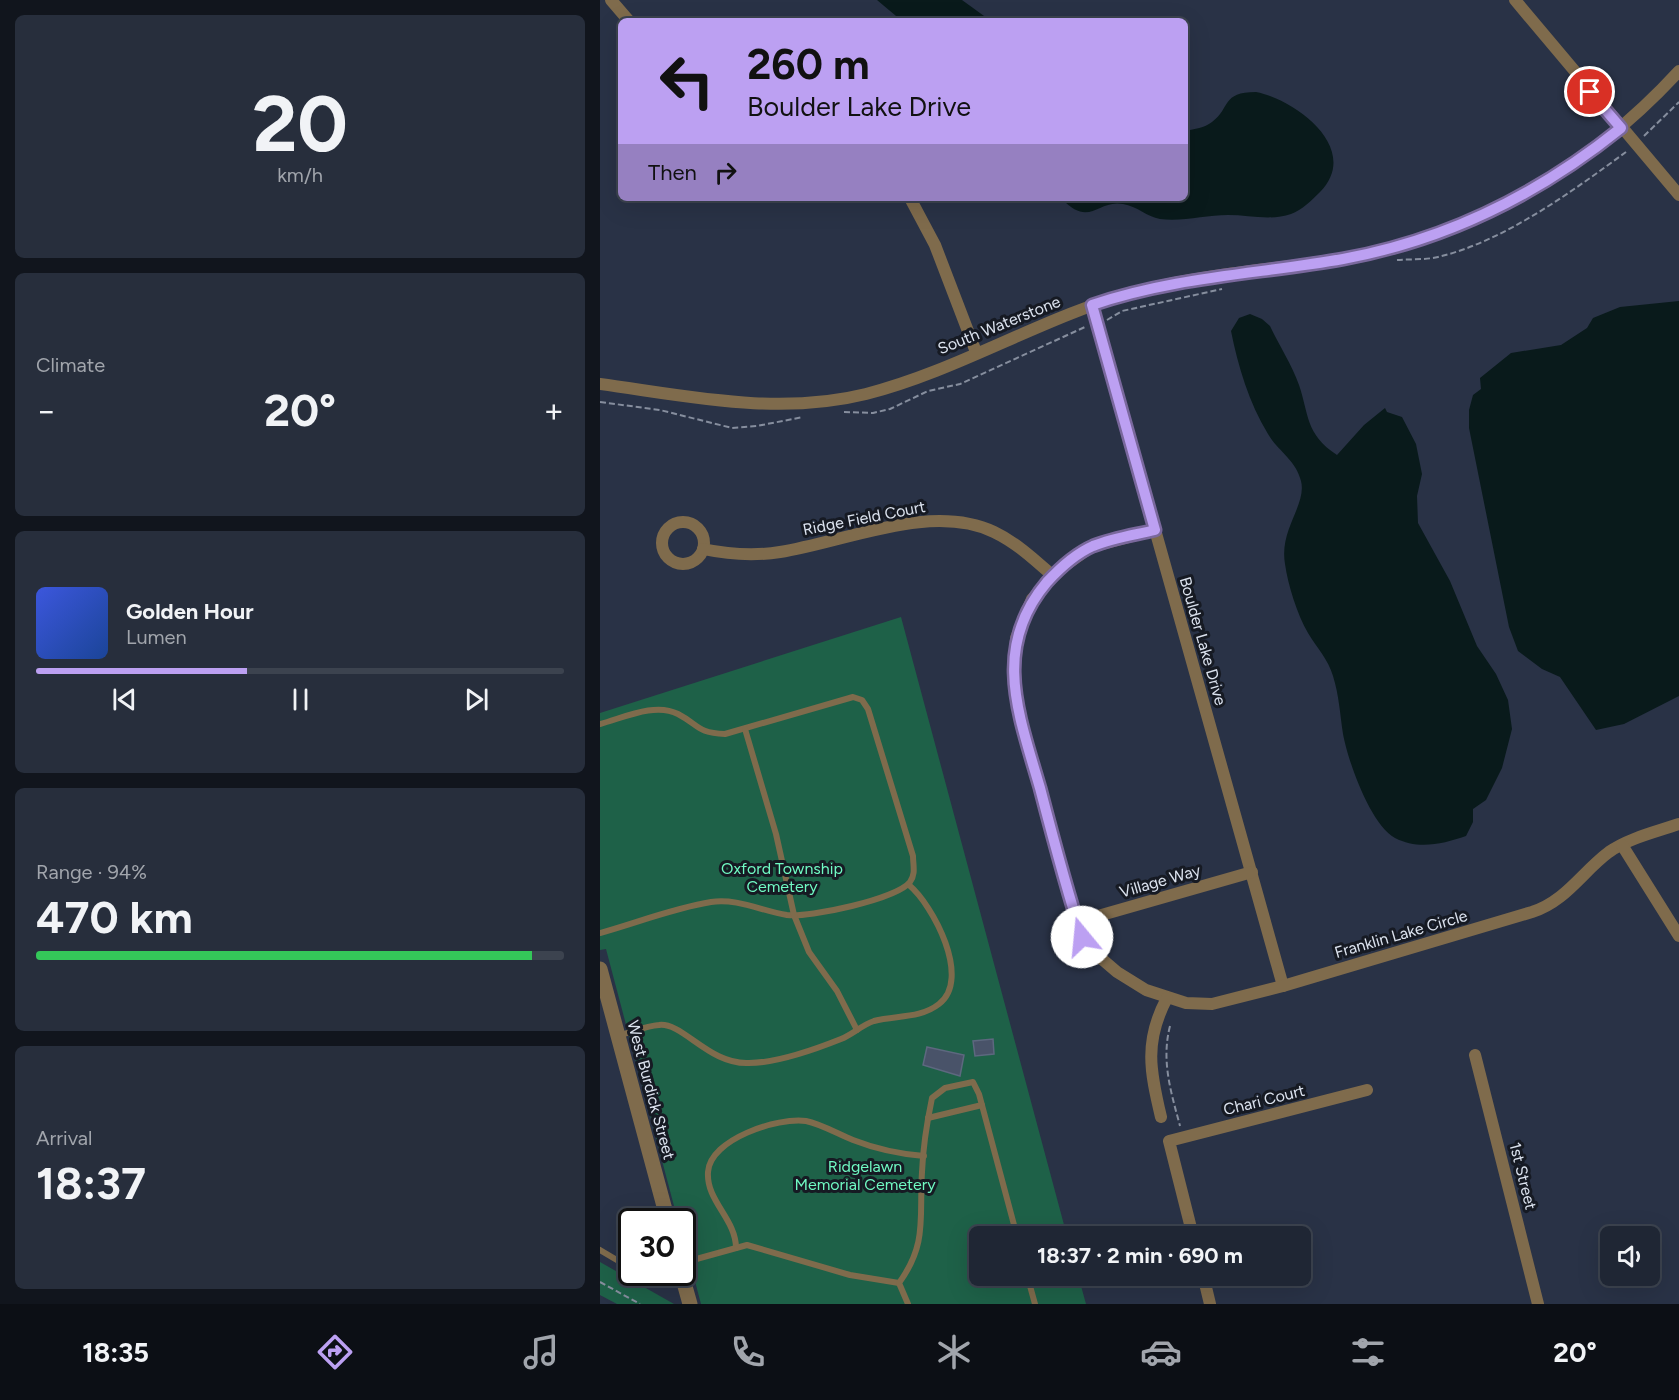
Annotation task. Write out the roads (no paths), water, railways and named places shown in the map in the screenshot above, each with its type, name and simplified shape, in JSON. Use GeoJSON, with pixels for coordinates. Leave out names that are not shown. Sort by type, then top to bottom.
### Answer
{"type":"FeatureCollection","features":[{"type":"Feature","properties":{"kind":"street"},"geometry":{"type":"LineString","coordinates":[[611,0],[626,18]]}},
{"type":"Feature","properties":{"kind":"street"},"geometry":{"type":"LineString","coordinates":[[1515,0],[1679,195]]}},
{"type":"Feature","properties":{"kind":"street","name":"South Waterstone"},"geometry":{"type":"LineString","coordinates":[[600,384],[738,403],[788,404],[866,394],[906,381],[1092,305],[1158,286],[1341,259],[1416,242],[1473,220],[1526,194],[1592,151],[1621,128],[1679,71]]}},
{"type":"Feature","properties":{"kind":"street"},"geometry":{"type":"LineString","coordinates":[[912,201],[935,245],[976,352]]}},
{"type":"Feature","properties":{"kind":"street","name":"Boulder Lake Drive"},"geometry":{"type":"LineString","coordinates":[[1092,305],[1283,986]]}},
{"type":"Feature","properties":{"kind":"street","name":"Ridge Field Court"},"geometry":{"type":"LineString","coordinates":[[703,549],[725,554],[778,553],[901,526],[939,521],[958,522],[994,532],[1023,549],[1053,576]]}},
{"type":"Feature","properties":{"kind":"street","name":"Franklin Lake Circle"},"geometry":{"type":"LineString","coordinates":[[1155,530],[1091,547],[1053,576],[1032,599],[1016,638],[1014,686],[1082,937],[1117,972],[1146,990],[1186,1003],[1212,1004],[1283,986],[1548,907],[1622,844],[1679,824]]}},
{"type":"Feature","properties":{"kind":"street"},"geometry":{"type":"LineString","coordinates":[[1622,844],[1679,936]]}},
{"type":"Feature","properties":{"kind":"street","name":"Village Way"},"geometry":{"type":"LineString","coordinates":[[1077,922],[1252,872]]}},
{"type":"Feature","properties":{"kind":"street","name":"West Burdick Street"},"geometry":{"type":"LineString","coordinates":[[600,969],[665,1208]]}},
{"type":"Feature","properties":{"kind":"street"},"geometry":{"type":"LineString","coordinates":[[1161,1117],[1151,1074],[1150,1057],[1156,1019],[1167,998]]}},
{"type":"Feature","properties":{"kind":"street","name":"1st Street"},"geometry":{"type":"LineString","coordinates":[[1475,1055],[1538,1304]]}},
{"type":"Feature","properties":{"kind":"street","name":"Chari Court"},"geometry":{"type":"LineString","coordinates":[[1190,1226],[1168,1141],[1367,1090]]}},
{"type":"Feature","properties":{"kind":"street"},"geometry":{"type":"LineString","coordinates":[[685,1286],[690,1304]]}},
{"type":"Feature","properties":{"kind":"street"},"geometry":{"type":"LineString","coordinates":[[1206,1286],[1210,1304]]}},
{"type":"Feature","properties":{"kind":"lane"},"geometry":{"type":"LineString","coordinates":[[600,724],[661,709],[679,714],[694,727],[710,734],[745,729],[853,697],[862,700],[868,709],[913,856],[914,875],[909,885],[854,906],[794,915],[729,901],[710,902],[600,933]]}},
{"type":"Feature","properties":{"kind":"lane"},"geometry":{"type":"LineString","coordinates":[[745,729],[776,834],[794,915],[810,952],[837,992],[857,1030]]}},
{"type":"Feature","properties":{"kind":"lane"},"geometry":{"type":"LineString","coordinates":[[618,1035],[661,1024],[676,1029],[711,1054],[729,1062],[747,1064],[826,1044],[873,1022],[923,1013],[940,1004],[952,988],[954,970],[947,949],[919,893],[909,885]]}},
{"type":"Feature","properties":{"kind":"lane"},"geometry":{"type":"LineString","coordinates":[[908,1304],[900,1283],[919,1246],[928,1118],[932,1098],[945,1088],[973,1082],[982,1105],[1014,1226]]}},
{"type":"Feature","properties":{"kind":"lane"},"geometry":{"type":"LineString","coordinates":[[928,1118],[982,1105]]}},
{"type":"Feature","properties":{"kind":"lane"},"geometry":{"type":"LineString","coordinates":[[736,1248],[736,1236],[711,1189],[708,1172],[712,1160],[724,1144],[741,1135],[792,1122],[807,1121],[876,1148],[924,1156]]}},
{"type":"Feature","properties":{"kind":"lane"},"geometry":{"type":"LineString","coordinates":[[696,1259],[747,1245],[768,1249],[850,1275],[900,1283]]}},
{"type":"Feature","properties":{"kind":"lane"},"geometry":{"type":"LineString","coordinates":[[600,1250],[618,1261]]}},
{"type":"Feature","properties":{"kind":"lane"},"geometry":{"type":"LineString","coordinates":[[1030,1286],[1035,1304]]}},
{"type":"Feature","properties":{"kind":"park label","name":"Oxford Township Cemetery"},"geometry":{"type":"Point","coordinates":[782,877]}},
{"type":"Feature","properties":{"kind":"park label","name":"Ridgelawn Memorial Cemetery"},"geometry":{"type":"Point","coordinates":[865,1175]}}]}
